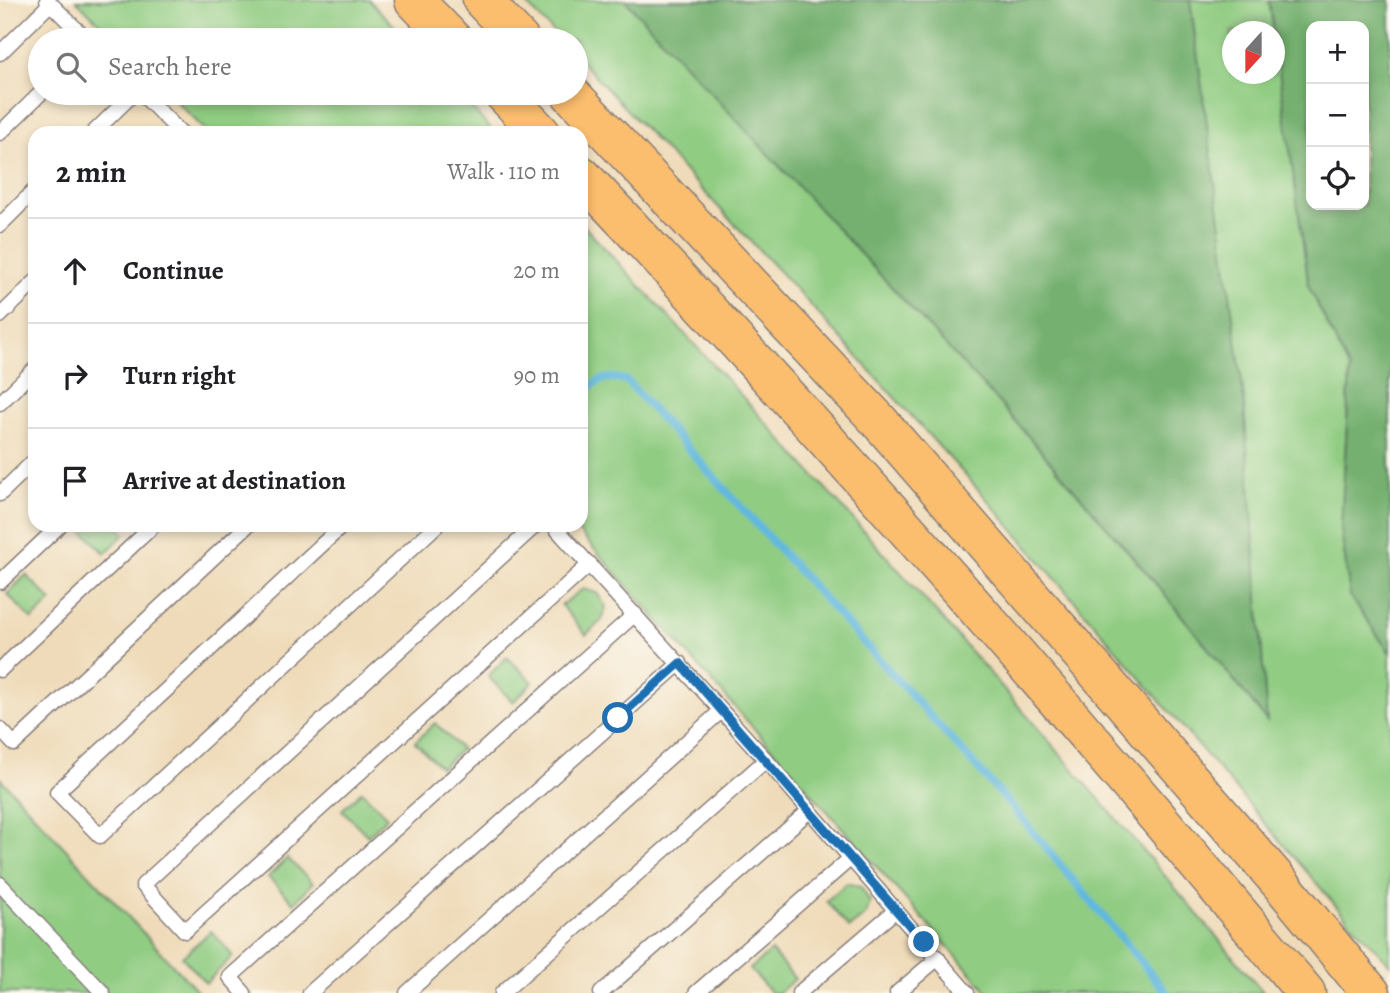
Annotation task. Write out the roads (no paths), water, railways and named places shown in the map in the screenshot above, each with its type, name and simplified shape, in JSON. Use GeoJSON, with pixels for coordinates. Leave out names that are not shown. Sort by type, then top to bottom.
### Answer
{"type":"FeatureCollection","features":[{"type":"Feature","properties":{"kind":"highway"},"geometry":{"type":"LineString","coordinates":[[414,0],[441,28]]}},
{"type":"Feature","properties":{"kind":"highway"},"geometry":{"type":"LineString","coordinates":[[482,0],[509,28]]}},
{"type":"Feature","properties":{"kind":"highway"},"geometry":{"type":"LineString","coordinates":[[514,105],[534,126]]}},
{"type":"Feature","properties":{"kind":"highway"},"geometry":{"type":"LineString","coordinates":[[581,105],[878,419],[1281,884],[1371,993]]}},
{"type":"Feature","properties":{"kind":"highway"},"geometry":{"type":"LineString","coordinates":[[588,182],[736,338],[904,523],[1306,993]]}},
{"type":"Feature","properties":{"kind":"highway"},"geometry":{"type":"LineString","coordinates":[[1281,884],[1339,921],[1390,980]]}},
{"type":"Feature","properties":{"kind":"lane"},"geometry":{"type":"LineString","coordinates":[[0,52],[49,2],[75,28]]}},
{"type":"Feature","properties":{"kind":"lane"},"geometry":{"type":"LineString","coordinates":[[0,133],[29,105]]}},
{"type":"Feature","properties":{"kind":"lane"},"geometry":{"type":"LineString","coordinates":[[100,126],[122,105]]}},
{"type":"Feature","properties":{"kind":"lane"},"geometry":{"type":"LineString","coordinates":[[153,105],[174,126]]}},
{"type":"Feature","properties":{"kind":"lane"},"geometry":{"type":"LineString","coordinates":[[0,225],[28,197]]}},
{"type":"Feature","properties":{"kind":"lane"},"geometry":{"type":"LineString","coordinates":[[0,316],[28,289]]}},
{"type":"Feature","properties":{"kind":"lane"},"geometry":{"type":"LineString","coordinates":[[0,403],[28,376]]}},
{"type":"Feature","properties":{"kind":"lane"},"geometry":{"type":"LineString","coordinates":[[0,494],[28,467]]}},
{"type":"Feature","properties":{"kind":"lane"},"geometry":{"type":"LineString","coordinates":[[0,582],[53,532]]}},
{"type":"Feature","properties":{"kind":"lane"},"geometry":{"type":"LineString","coordinates":[[0,670],[147,532]]}},
{"type":"Feature","properties":{"kind":"lane"},"geometry":{"type":"LineString","coordinates":[[0,729],[14,744],[241,532]]}},
{"type":"Feature","properties":{"kind":"lane"},"geometry":{"type":"LineString","coordinates":[[336,532],[57,792],[100,836],[430,532]]}},
{"type":"Feature","properties":{"kind":"lane"},"geometry":{"type":"LineString","coordinates":[[528,532],[143,885],[185,931],[590,564]]}},
{"type":"Feature","properties":{"kind":"lane"},"geometry":{"type":"LineString","coordinates":[[560,532],[766,760],[967,993]]}},
{"type":"Feature","properties":{"kind":"lane"},"geometry":{"type":"LineString","coordinates":[[244,993],[230,977],[635,614]]}},
{"type":"Feature","properties":{"kind":"lane"},"geometry":{"type":"LineString","coordinates":[[310,993],[680,663]]}},
{"type":"Feature","properties":{"kind":"lane"},"geometry":{"type":"LineString","coordinates":[[407,993],[721,710]]}},
{"type":"Feature","properties":{"kind":"lane"},"geometry":{"type":"LineString","coordinates":[[502,993],[766,760]]}},
{"type":"Feature","properties":{"kind":"lane"},"geometry":{"type":"LineString","coordinates":[[601,993],[809,811]]}},
{"type":"Feature","properties":{"kind":"lane"},"geometry":{"type":"LineString","coordinates":[[696,993],[851,858]]}},
{"type":"Feature","properties":{"kind":"lane"},"geometry":{"type":"LineString","coordinates":[[0,884],[103,993]]}},
{"type":"Feature","properties":{"kind":"lane"},"geometry":{"type":"LineString","coordinates":[[799,993],[896,910]]}},
{"type":"Feature","properties":{"kind":"lane"},"geometry":{"type":"LineString","coordinates":[[897,993],[938,958]]}},
{"type":"Feature","properties":{"kind":"waterway"},"geometry":{"type":"LineString","coordinates":[[588,389],[606,378],[626,380],[1009,803],[1167,993]]}}]}
